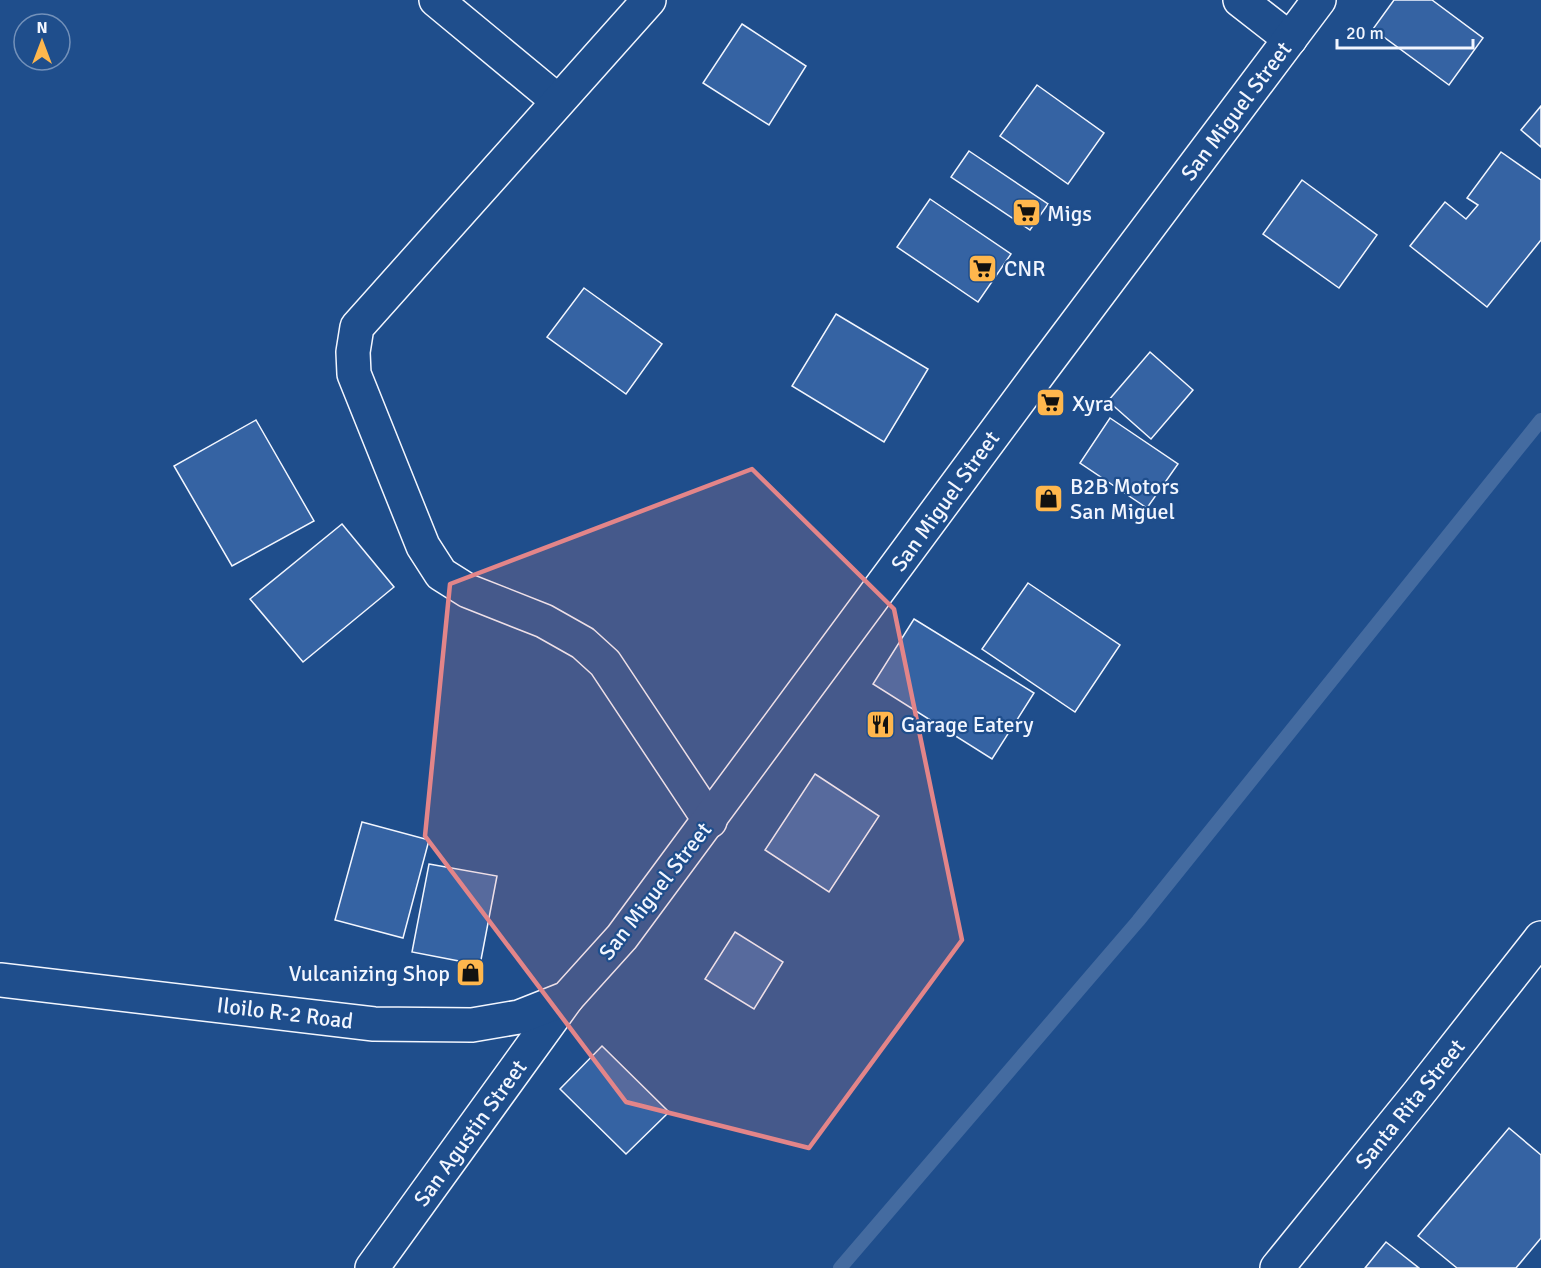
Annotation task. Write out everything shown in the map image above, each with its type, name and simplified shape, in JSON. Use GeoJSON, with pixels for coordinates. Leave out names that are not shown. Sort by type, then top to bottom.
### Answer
{"type":"FeatureCollection","features":[{"type":"Feature","properties":{"kind":"street"},"geometry":{"type":"LineString","coordinates":[[436,0],[558,101]]}},
{"type":"Feature","properties":{"kind":"street"},"geometry":{"type":"LineString","coordinates":[[649,0],[357,327],[353,352],[354,374],[423,546],[441,574],[468,591],[544,621],[583,643],[598,656],[605,663],[710,821]]}},
{"type":"Feature","properties":{"kind":"street"},"geometry":{"type":"LineString","coordinates":[[1240,0],[1290,39]]}},
{"type":"Feature","properties":{"kind":"street","name":"San Miguel Street"},"geometry":{"type":"LineString","coordinates":[[567,998],[622,937],[710,821],[1042,369],[1319,0]]}},
{"type":"Feature","properties":{"kind":"street","name":"Santa Rita Street"},"geometry":{"type":"LineString","coordinates":[[1277,1268],[1419,1094],[1541,938]]}},
{"type":"Feature","properties":{"kind":"street","name":"Iloilo R-2 Road"},"geometry":{"type":"LineString","coordinates":[[0,980],[374,1024],[472,1025],[519,1017],[567,998]]}},
{"type":"Feature","properties":{"kind":"street","name":"San Agustin Street"},"geometry":{"type":"LineString","coordinates":[[372,1268],[567,998]]}},
{"type":"Feature","properties":{"kind":"highlighted area"},"geometry":{"type":"Polygon","coordinates":[[[752,469],[894,609],[962,940],[809,1148],[626,1102],[425,836],[450,584],[752,469]]]}},
{"type":"Feature","properties":{"kind":"building"},"geometry":{"type":"Polygon","coordinates":[[[1394,0],[1432,0],[1483,38],[1449,85],[1373,29],[1394,0]]]}},
{"type":"Feature","properties":{"kind":"building"},"geometry":{"type":"Polygon","coordinates":[[[742,24],[806,66],[769,125],[703,83],[742,24]]]}},
{"type":"Feature","properties":{"kind":"building"},"geometry":{"type":"Polygon","coordinates":[[[1037,85],[1104,133],[1068,184],[1000,136],[1037,85]]]}},
{"type":"Feature","properties":{"kind":"building"},"geometry":{"type":"Polygon","coordinates":[[[1541,106],[1541,147],[1521,130],[1541,106]]]}},
{"type":"Feature","properties":{"kind":"building"},"geometry":{"type":"Polygon","coordinates":[[[969,151],[1048,204],[1030,230],[951,177],[969,151]]]}},
{"type":"Feature","properties":{"kind":"building"},"geometry":{"type":"Polygon","coordinates":[[[1501,152],[1541,180],[1541,240],[1487,307],[1410,246],[1445,202],[1466,219],[1478,205],[1467,198],[1501,152]]]}},
{"type":"Feature","properties":{"kind":"building"},"geometry":{"type":"Polygon","coordinates":[[[1302,180],[1377,235],[1339,288],[1263,234],[1302,180]]]}},
{"type":"Feature","properties":{"kind":"building"},"geometry":{"type":"Polygon","coordinates":[[[930,199],[1011,254],[978,302],[897,247],[930,199]]]}},
{"type":"Feature","properties":{"kind":"building"},"geometry":{"type":"Polygon","coordinates":[[[584,288],[662,344],[626,394],[547,337],[584,288]]]}},
{"type":"Feature","properties":{"kind":"building"},"geometry":{"type":"Polygon","coordinates":[[[836,314],[928,369],[884,442],[792,386],[836,314]]]}},
{"type":"Feature","properties":{"kind":"building"},"geometry":{"type":"Polygon","coordinates":[[[1150,352],[1193,390],[1151,439],[1108,401],[1150,352]]]}},
{"type":"Feature","properties":{"kind":"building"},"geometry":{"type":"Polygon","coordinates":[[[1110,418],[1178,464],[1147,508],[1080,463],[1110,418]]]}},
{"type":"Feature","properties":{"kind":"building"},"geometry":{"type":"Polygon","coordinates":[[[256,420],[314,521],[232,566],[174,466],[256,420]]]}},
{"type":"Feature","properties":{"kind":"building"},"geometry":{"type":"Polygon","coordinates":[[[342,524],[394,587],[303,662],[250,599],[342,524]]]}},
{"type":"Feature","properties":{"kind":"building"},"geometry":{"type":"Polygon","coordinates":[[[1028,583],[1120,645],[1075,712],[982,649],[1028,583]]]}},
{"type":"Feature","properties":{"kind":"building"},"geometry":{"type":"Polygon","coordinates":[[[914,619],[1034,693],[992,759],[873,684],[914,619]]]}},
{"type":"Feature","properties":{"kind":"building"},"geometry":{"type":"Polygon","coordinates":[[[815,774],[879,816],[829,892],[765,850],[815,774]]]}},
{"type":"Feature","properties":{"kind":"building"},"geometry":{"type":"Polygon","coordinates":[[[362,822],[429,840],[403,938],[335,920],[362,822]]]}},
{"type":"Feature","properties":{"kind":"building"},"geometry":{"type":"Polygon","coordinates":[[[429,864],[497,876],[480,965],[412,952],[429,864]]]}},
{"type":"Feature","properties":{"kind":"building"},"geometry":{"type":"Polygon","coordinates":[[[735,932],[783,962],[754,1009],[705,979],[735,932]]]}},
{"type":"Feature","properties":{"kind":"building"},"geometry":{"type":"Polygon","coordinates":[[[602,1046],[669,1112],[626,1154],[560,1089],[602,1046]]]}},
{"type":"Feature","properties":{"kind":"building"},"geometry":{"type":"Polygon","coordinates":[[[1509,1128],[1541,1155],[1541,1238],[1516,1268],[1457,1268],[1418,1236],[1509,1128]]]}},
{"type":"Feature","properties":{"kind":"building"},"geometry":{"type":"Polygon","coordinates":[[[1386,1242],[1419,1268],[1365,1268],[1386,1242]]]}},
{"type":"Feature","properties":{"kind":"waterway"},"geometry":{"type":"LineString","coordinates":[[840,1268],[1138,921],[1541,420]]}},
{"type":"Feature","properties":{"kind":"place","name":"Migs"},"geometry":{"type":"Point","coordinates":[1026,213]}},
{"type":"Feature","properties":{"kind":"place","name":"CNR"},"geometry":{"type":"Point","coordinates":[983,268]}},
{"type":"Feature","properties":{"kind":"place","name":"Xyra"},"geometry":{"type":"Point","coordinates":[1051,403]}},
{"type":"Feature","properties":{"kind":"place","name":"B2B Motors San Miguel"},"geometry":{"type":"Point","coordinates":[1049,499]}},
{"type":"Feature","properties":{"kind":"place","name":"Garage Eatery"},"geometry":{"type":"Point","coordinates":[880,724]}},
{"type":"Feature","properties":{"kind":"place","name":"Vulcanizing Shop"},"geometry":{"type":"Point","coordinates":[471,973]}}]}
